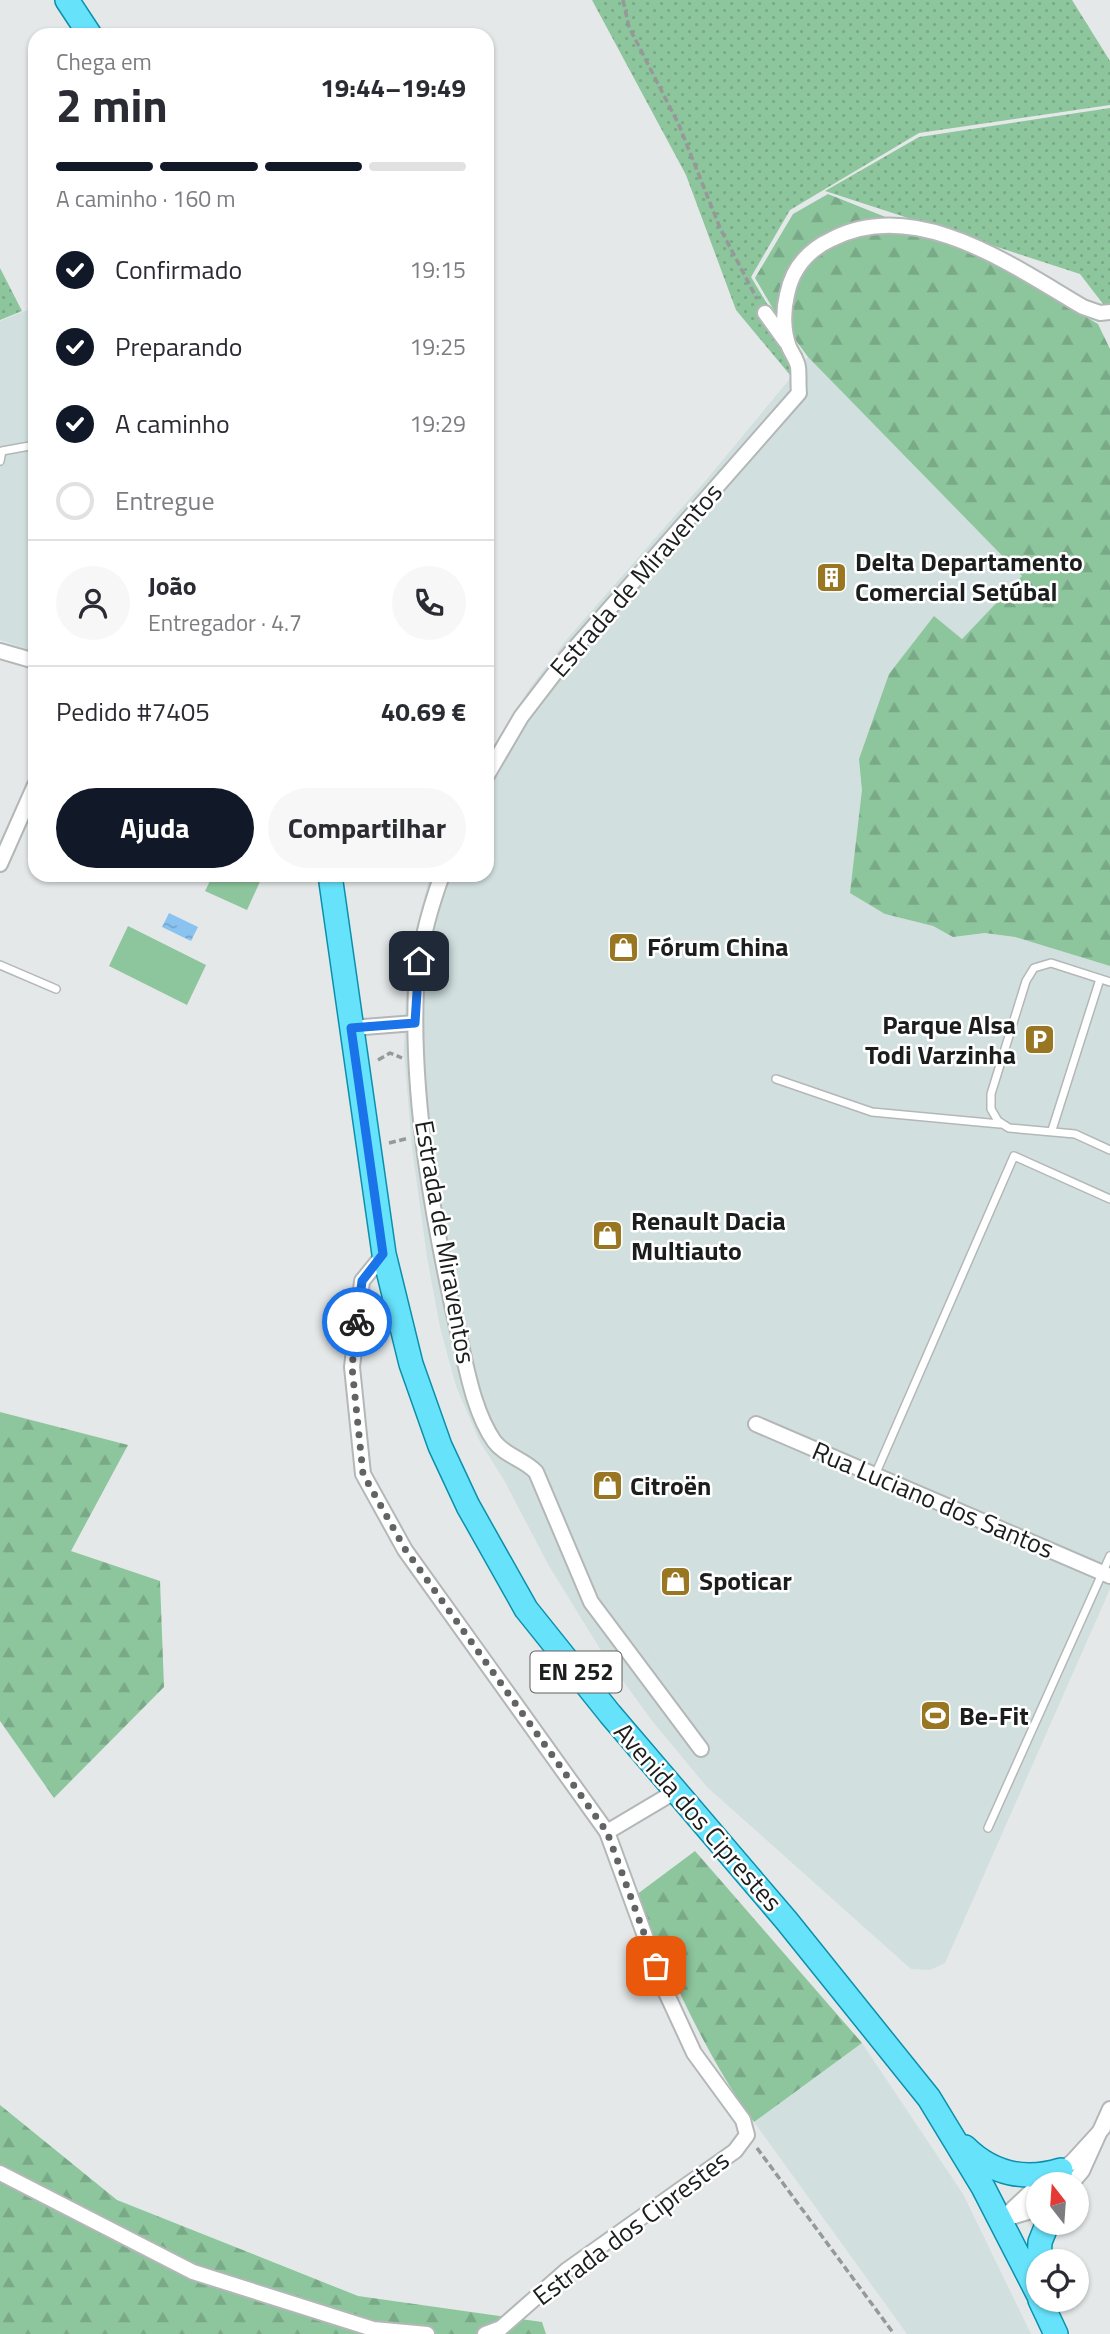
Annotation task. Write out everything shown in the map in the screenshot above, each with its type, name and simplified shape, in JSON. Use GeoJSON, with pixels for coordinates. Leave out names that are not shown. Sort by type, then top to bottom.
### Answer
{"type":"FeatureCollection","features":[{"type":"Feature","properties":{"kind":"main road"},"geometry":{"type":"LineString","coordinates":[[67,0],[85,28]]}},
{"type":"Feature","properties":{"kind":"main road","name":"EN 252"},"geometry":{"type":"LineString","coordinates":[[331,882],[351,1028]]}},
{"type":"Feature","properties":{"kind":"main road","name":"Avenida dos Ciprestes"},"geometry":{"type":"LineString","coordinates":[[351,1028],[383,1254],[411,1364],[440,1446],[468,1506],[526,1609],[891,2047],[950,2131],[1026,2270]]}},
{"type":"Feature","properties":{"kind":"main road"},"geometry":{"type":"LineString","coordinates":[[950,2131],[981,2163],[1007,2173],[1026,2176]]}},
{"type":"Feature","properties":{"kind":"main road"},"geometry":{"type":"LineString","coordinates":[[1046,2312],[1054,2330]]}},
{"type":"Feature","properties":{"kind":"main road"},"geometry":{"type":"LineString","coordinates":[[1050,2312],[1054,2330]]}},
{"type":"Feature","properties":{"kind":"street"},"geometry":{"type":"LineString","coordinates":[[788,346],[784,325],[786,296],[793,274],[803,259],[823,243],[842,233],[865,228],[893,227],[944,234],[988,251],[1083,307],[1100,313],[1110,312]]}},
{"type":"Feature","properties":{"kind":"street"},"geometry":{"type":"LineString","coordinates":[[765,313],[788,346]]}},
{"type":"Feature","properties":{"kind":"street","name":"Estrada de Miraventos"},"geometry":{"type":"LineString","coordinates":[[494,763],[521,717],[559,667],[799,393],[798,365],[788,346]]}},
{"type":"Feature","properties":{"kind":"street"},"geometry":{"type":"LineString","coordinates":[[0,651],[28,659]]}},
{"type":"Feature","properties":{"kind":"street"},"geometry":{"type":"LineString","coordinates":[[0,864],[28,801]]}},
{"type":"Feature","properties":{"kind":"street","name":"Estrada de Miraventos"},"geometry":{"type":"LineString","coordinates":[[440,882],[419,961],[415,1023],[426,1147],[441,1244],[468,1376],[495,1441],[506,1453],[527,1463],[536,1472],[592,1602],[701,1749]]}},
{"type":"Feature","properties":{"kind":"street"},"geometry":{"type":"LineString","coordinates":[[351,1028],[415,1023]]}},
{"type":"Feature","properties":{"kind":"street","name":"Estrada dos Ciprestes"},"geometry":{"type":"LineString","coordinates":[[383,1254],[362,1281],[352,1367],[363,1474],[405,1549],[607,1832],[664,1988],[694,2053],[743,2120],[747,2134],[735,2151],[567,2270],[501,2328],[485,2334]]}},
{"type":"Feature","properties":{"kind":"street","name":"Rua Luciano dos Santos"},"geometry":{"type":"LineString","coordinates":[[756,1424],[1106,1574]]}},
{"type":"Feature","properties":{"kind":"street"},"geometry":{"type":"LineString","coordinates":[[607,1832],[676,1791]]}},
{"type":"Feature","properties":{"kind":"street"},"geometry":{"type":"LineString","coordinates":[[1068,2172],[1072,2162],[1103,2128],[1110,2109]]}},
{"type":"Feature","properties":{"kind":"street"},"geometry":{"type":"LineString","coordinates":[[0,2173],[193,2272],[373,2329],[427,2334]]}},
{"type":"Feature","properties":{"kind":"street"},"geometry":{"type":"LineString","coordinates":[[1001,2220],[1026,2197]]}},
{"type":"Feature","properties":{"kind":"street"},"geometry":{"type":"LineString","coordinates":[[1001,2220],[1026,2213]]}},
{"type":"Feature","properties":{"kind":"lane"},"geometry":{"type":"LineString","coordinates":[[0,461],[2,451],[28,446]]}},
{"type":"Feature","properties":{"kind":"lane"},"geometry":{"type":"LineString","coordinates":[[1002,1125],[991,1109],[991,1094],[1030,974],[1037,965],[1051,963],[1110,982]]}},
{"type":"Feature","properties":{"kind":"lane"},"geometry":{"type":"LineString","coordinates":[[0,965],[56,989]]}},
{"type":"Feature","properties":{"kind":"lane"},"geometry":{"type":"LineString","coordinates":[[1052,1130],[1100,979]]}},
{"type":"Feature","properties":{"kind":"lane"},"geometry":{"type":"LineString","coordinates":[[776,1080],[873,1112],[906,1118],[1052,1130],[1075,1134],[1110,1150]]}},
{"type":"Feature","properties":{"kind":"lane"},"geometry":{"type":"LineString","coordinates":[[875,1475],[1014,1156],[1110,1199]]}},
{"type":"Feature","properties":{"kind":"lane"},"geometry":{"type":"LineString","coordinates":[[988,1828],[1106,1574],[1110,1556]]}},
{"type":"Feature","properties":{"kind":"path"},"geometry":{"type":"LineString","coordinates":[[623,0],[629,27],[679,125],[720,228],[765,313]]}},
{"type":"Feature","properties":{"kind":"path"},"geometry":{"type":"LineString","coordinates":[[387,1143],[406,1139]]}},
{"type":"Feature","properties":{"kind":"path"},"geometry":{"type":"LineString","coordinates":[[747,2134],[894,2334]]}},
{"type":"Feature","properties":{"kind":"shaded area"},"geometry":{"type":"Polygon","coordinates":[[[28,310],[28,650],[0,640],[0,321],[28,310]]]}},
{"type":"Feature","properties":{"kind":"shaded area"},"geometry":{"type":"Polygon","coordinates":[[[808,357],[1022,576],[962,639],[935,617],[859,759],[885,914],[933,926],[953,937],[985,933],[1015,937],[1110,966],[1110,1589],[945,1963],[930,1970],[911,1969],[707,1787],[653,1722],[602,1652],[549,1566],[504,1480],[480,1442],[456,1386],[440,1327],[427,1257],[412,1148],[404,1051],[407,965],[428,882],[494,882],[494,745],[530,688],[567,639],[707,479],[808,357]]]}},
{"type":"Feature","properties":{"kind":"shaded area"},"geometry":{"type":"Polygon","coordinates":[[[862,2043],[963,2194],[1031,2334],[907,2334],[754,2122],[862,2043]]]}},
{"type":"Feature","properties":{"kind":"green space"},"geometry":{"type":"Polygon","coordinates":[[[592,0],[1072,0],[1110,61],[1110,105],[919,133],[790,210],[751,277],[772,312],[803,354],[790,375],[736,310],[686,175],[592,0]]]}},
{"type":"Feature","properties":{"kind":"green space"},"geometry":{"type":"Polygon","coordinates":[[[1110,108],[1110,313],[1080,274],[825,191],[919,137],[1110,108]]]}},
{"type":"Feature","properties":{"kind":"green space"},"geometry":{"type":"Polygon","coordinates":[[[828,194],[983,256],[1098,324],[1110,349],[1110,966],[1015,937],[985,933],[953,937],[933,926],[885,914],[850,893],[862,790],[859,759],[889,674],[934,616],[962,639],[1022,576],[808,357],[775,312],[755,278],[793,214],[828,194]]]}},
{"type":"Feature","properties":{"kind":"green space"},"geometry":{"type":"Polygon","coordinates":[[[0,268],[22,311],[0,320],[0,268]]]}},
{"type":"Feature","properties":{"kind":"green space"},"geometry":{"type":"Polygon","coordinates":[[[210,882],[260,882],[247,910],[205,891],[210,882]]]}},
{"type":"Feature","properties":{"kind":"green space"},"geometry":{"type":"Polygon","coordinates":[[[128,926],[206,965],[187,1005],[109,966],[128,926]]]}},
{"type":"Feature","properties":{"kind":"green space"},"geometry":{"type":"Polygon","coordinates":[[[0,1412],[128,1445],[71,1551],[160,1581],[164,1687],[54,1798],[0,1721],[0,1412]]]}},
{"type":"Feature","properties":{"kind":"green space"},"geometry":{"type":"Polygon","coordinates":[[[695,1851],[862,2043],[754,2122],[703,2040],[636,1895],[695,1851]]]}},
{"type":"Feature","properties":{"kind":"green space"},"geometry":{"type":"Polygon","coordinates":[[[0,2105],[117,2200],[358,2296],[542,2322],[546,2334],[0,2334],[0,2105]]]}},
{"type":"Feature","properties":{"kind":"water"},"geometry":{"type":"Polygon","coordinates":[[[169,913],[198,927],[191,941],[162,927],[169,913]]]}},
{"type":"Feature","properties":{"kind":"way so far"},"geometry":{"type":"LineString","coordinates":[[357,1322],[352,1367],[363,1474],[405,1549],[607,1832],[656,1966]]}},
{"type":"Feature","properties":{"kind":"place","name":"Delta Departamento Comercial Setúbal"},"geometry":{"type":"Point","coordinates":[832,577]}},
{"type":"Feature","properties":{"kind":"place","name":"Fórum China"},"geometry":{"type":"Point","coordinates":[624,947]}},
{"type":"Feature","properties":{"kind":"place","name":"Parque Alsa Todi Varzinha"},"geometry":{"type":"Point","coordinates":[1039,1040]}},
{"type":"Feature","properties":{"kind":"place","name":"Renault Dacia Multiauto"},"geometry":{"type":"Point","coordinates":[608,1236]}},
{"type":"Feature","properties":{"kind":"place","name":"Citroën"},"geometry":{"type":"Point","coordinates":[607,1486]}},
{"type":"Feature","properties":{"kind":"place","name":"Spoticar"},"geometry":{"type":"Point","coordinates":[676,1581]}},
{"type":"Feature","properties":{"kind":"place","name":"Be-Fit"},"geometry":{"type":"Point","coordinates":[936,1716]}},
{"type":"Feature","properties":{"kind":"route"},"geometry":{"type":"LineString","coordinates":[[357,1322],[362,1281],[383,1254],[351,1028],[415,1023],[419,961]]}}]}
